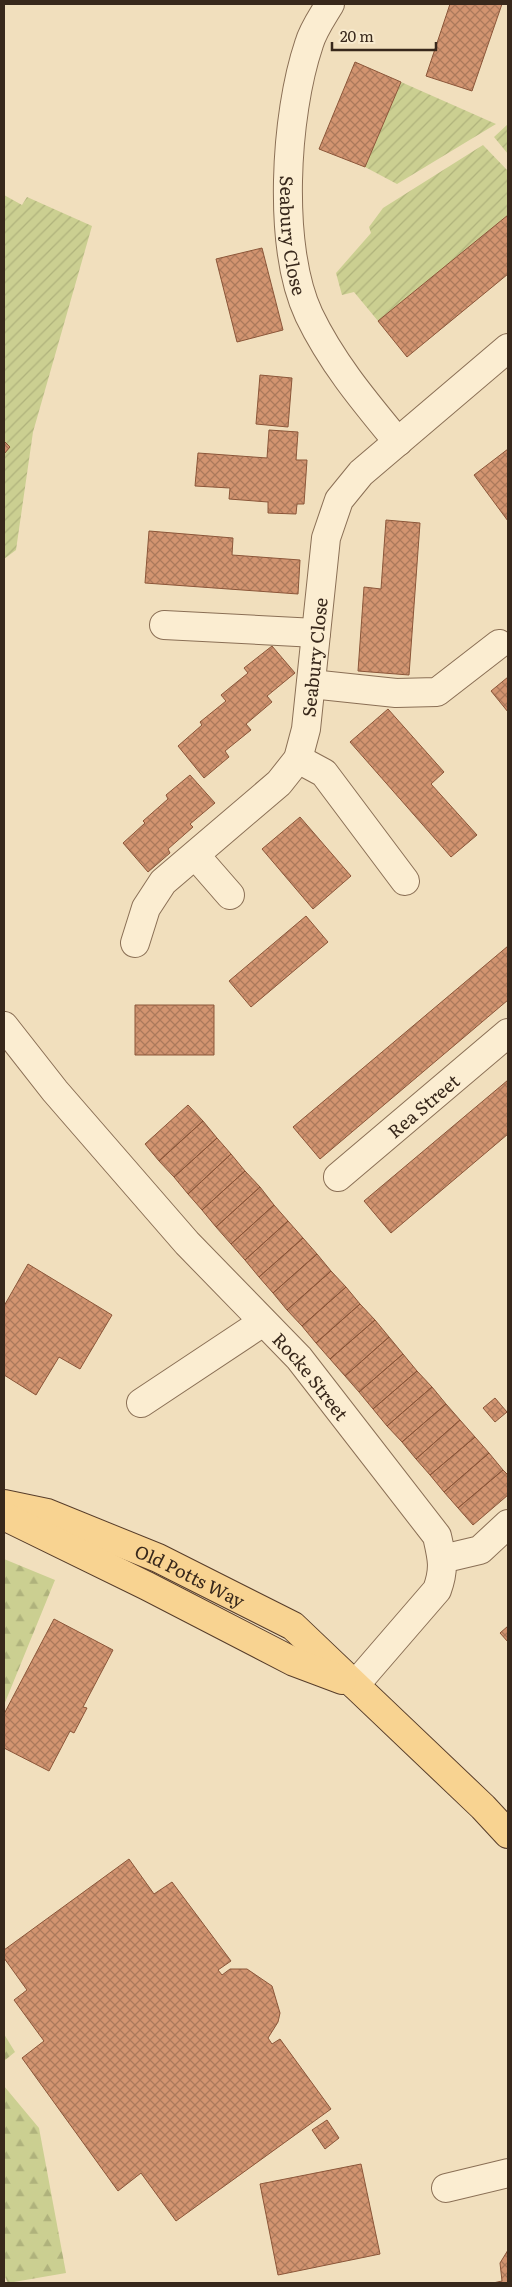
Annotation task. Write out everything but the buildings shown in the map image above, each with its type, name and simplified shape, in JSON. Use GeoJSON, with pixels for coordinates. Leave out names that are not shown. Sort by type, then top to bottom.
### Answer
{"type":"FeatureCollection","features":[{"type":"Feature","properties":{"kind":"main road","name":"Old Potts Way"},"geometry":{"type":"LineString","coordinates":[[4,1504],[47,1512],[158,1558],[293,1626],[483,1807],[508,1834]]}},
{"type":"Feature","properties":{"kind":"main road","name":"Old Potts Way"},"geometry":{"type":"LineString","coordinates":[[4,1516],[147,1586],[294,1662],[355,1685]]}},
{"type":"Feature","properties":{"kind":"street","name":"Seabury Close"},"geometry":{"type":"LineString","coordinates":[[330,4],[309,42],[296,98],[287,217],[292,262],[308,314],[326,348],[351,384],[398,442]]}},
{"type":"Feature","properties":{"kind":"street","name":"Seabury Close"},"geometry":{"type":"LineString","coordinates":[[135,943],[146,908],[163,882],[196,856],[279,783],[298,759],[306,729],[326,538],[340,500],[361,473],[506,353]]}},
{"type":"Feature","properties":{"kind":"street"},"geometry":{"type":"LineString","coordinates":[[164,625],[316,633]]}},
{"type":"Feature","properties":{"kind":"street"},"geometry":{"type":"LineString","coordinates":[[311,684],[396,693],[437,692],[498,644]]}},
{"type":"Feature","properties":{"kind":"street"},"geometry":{"type":"LineString","coordinates":[[298,759],[324,773],[405,881]]}},
{"type":"Feature","properties":{"kind":"street"},"geometry":{"type":"LineString","coordinates":[[196,856],[230,895]]}},
{"type":"Feature","properties":{"kind":"street","name":"Rocke Street"},"geometry":{"type":"LineString","coordinates":[[4,1026],[55,1091],[187,1242],[299,1358],[437,1536],[443,1574],[437,1590],[355,1685]]}},
{"type":"Feature","properties":{"kind":"street","name":"Rea Street"},"geometry":{"type":"LineString","coordinates":[[338,1177],[508,1033]]}},
{"type":"Feature","properties":{"kind":"street"},"geometry":{"type":"LineString","coordinates":[[141,1403],[263,1322]]}},
{"type":"Feature","properties":{"kind":"street"},"geometry":{"type":"LineString","coordinates":[[442,1559],[480,1550],[508,1524]]}},
{"type":"Feature","properties":{"kind":"street"},"geometry":{"type":"LineString","coordinates":[[446,2188],[508,2173]]}},
{"type":"Feature","properties":{"kind":"green space"},"geometry":{"type":"Polygon","coordinates":[[[401,82],[496,124],[397,184],[365,167],[401,82]]]}},
{"type":"Feature","properties":{"kind":"green space"},"geometry":{"type":"Polygon","coordinates":[[[508,124],[508,154],[494,137],[508,124]]]}},
{"type":"Feature","properties":{"kind":"green space"},"geometry":{"type":"Polygon","coordinates":[[[483,145],[508,171],[508,215],[378,321],[354,292],[342,295],[336,273],[371,233],[369,227],[383,208],[483,145]]]}},
{"type":"Feature","properties":{"kind":"green space"},"geometry":{"type":"Polygon","coordinates":[[[4,195],[22,205],[27,197],[92,226],[33,432],[16,550],[4,559],[4,195]]]}},
{"type":"Feature","properties":{"kind":"green space"},"geometry":{"type":"Polygon","coordinates":[[[4,1559],[55,1580],[4,1705],[4,1559]]]}},
{"type":"Feature","properties":{"kind":"green space"},"geometry":{"type":"Polygon","coordinates":[[[4,2034],[15,2052],[4,2061],[4,2034]]]}},
{"type":"Feature","properties":{"kind":"green space"},"geometry":{"type":"Polygon","coordinates":[[[4,2086],[39,2128],[66,2273],[8,2283],[4,2275],[4,2086]]]}}]}
